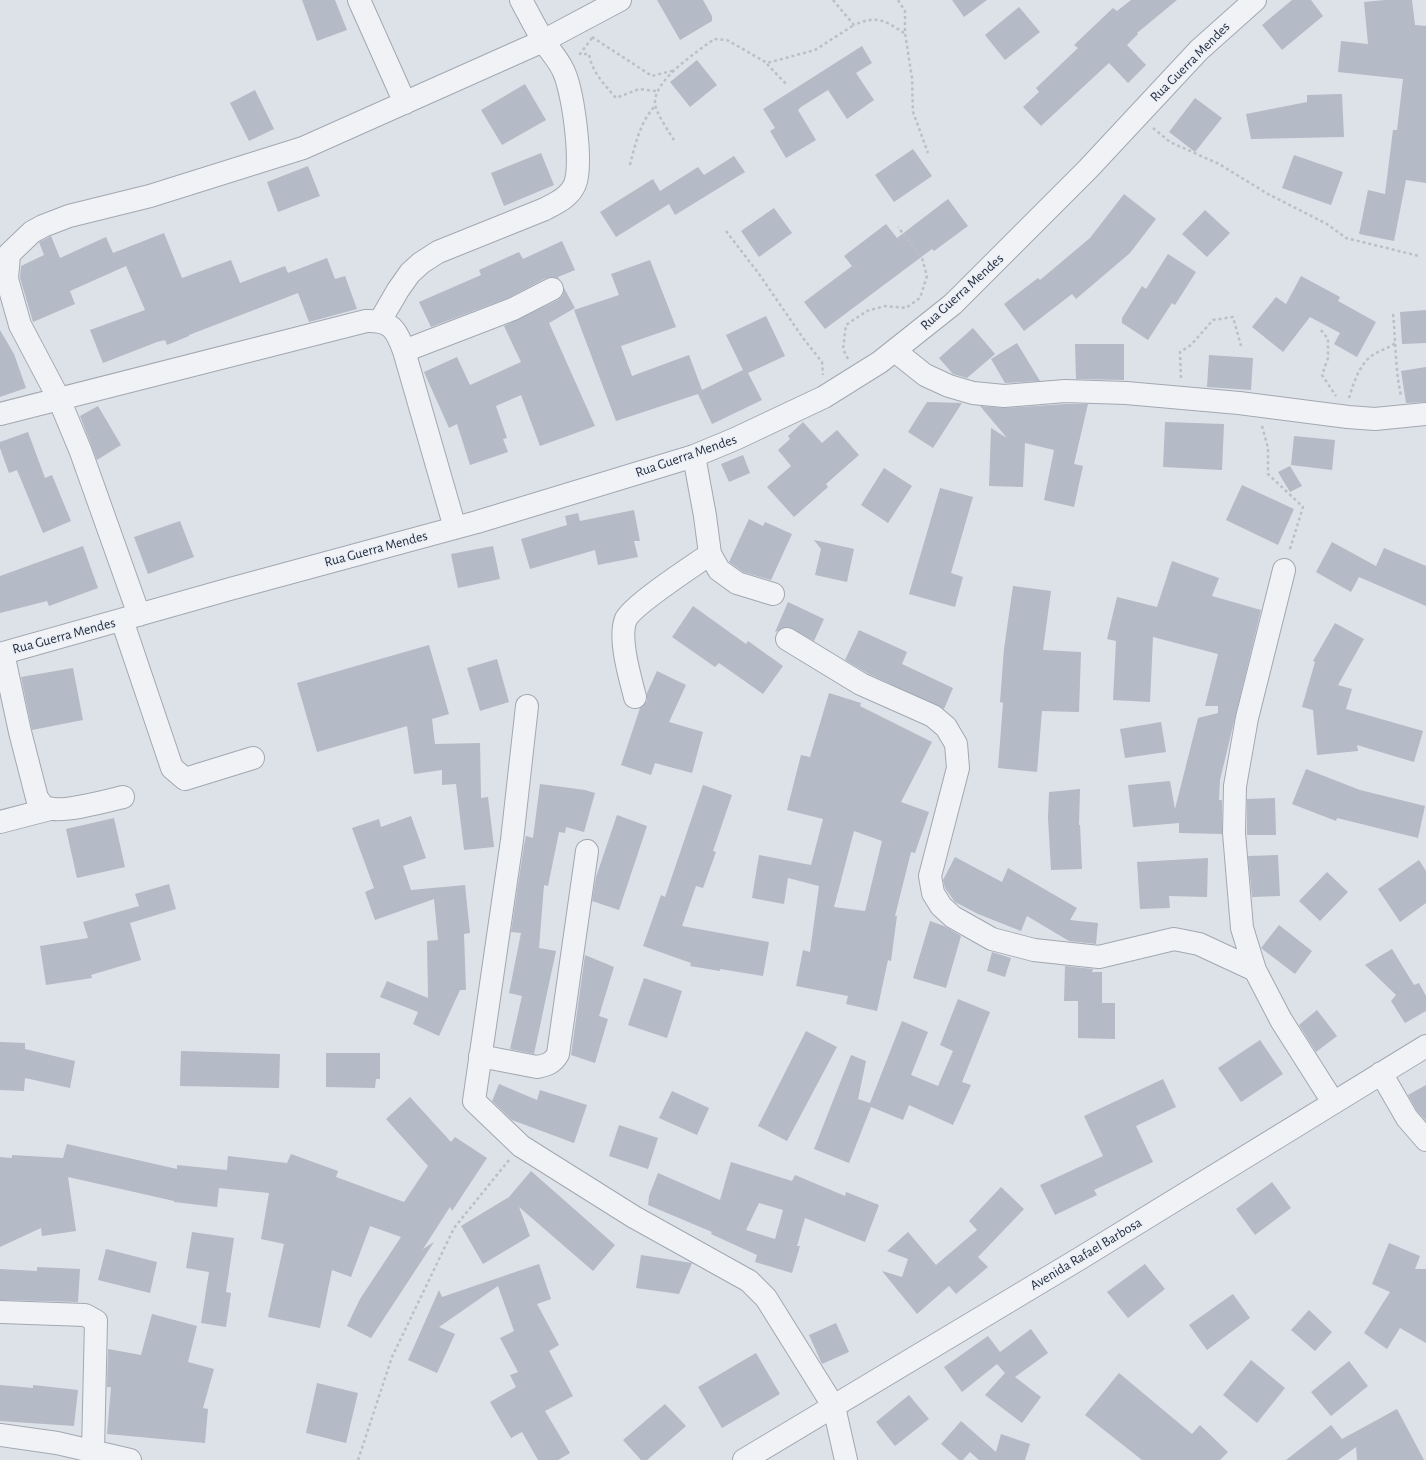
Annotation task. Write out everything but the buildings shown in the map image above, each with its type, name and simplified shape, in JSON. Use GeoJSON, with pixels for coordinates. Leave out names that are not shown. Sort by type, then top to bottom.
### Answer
{"type":"FeatureCollection","features":[{"type":"Feature","properties":{"kind":"street"},"geometry":{"type":"LineString","coordinates":[[359,0],[405,103]]}},
{"type":"Feature","properties":{"kind":"street"},"geometry":{"type":"LineString","coordinates":[[380,321],[410,273],[421,263],[438,252],[545,209],[560,201],[570,192],[576,183],[578,166],[575,113],[570,88],[563,69],[543,41],[521,0]]}},
{"type":"Feature","properties":{"kind":"street"},"geometry":{"type":"LineString","coordinates":[[253,758],[185,779],[172,768],[131,618],[81,452],[59,399],[20,326],[7,279],[9,254],[22,241],[43,226],[70,216],[150,196],[303,148],[543,41],[620,0]]}},
{"type":"Feature","properties":{"kind":"street","name":"Rua Guerra Mendes"},"geometry":{"type":"LineString","coordinates":[[2,653],[454,528],[694,456],[735,440],[824,397],[895,351],[952,304],[1016,243],[1088,169],[1199,50],[1255,0]]}},
{"type":"Feature","properties":{"kind":"street"},"geometry":{"type":"LineString","coordinates":[[404,350],[513,309],[552,289]]}},
{"type":"Feature","properties":{"kind":"street"},"geometry":{"type":"LineString","coordinates":[[0,414],[366,321],[380,321],[391,326],[399,337],[404,350],[454,528]]}},
{"type":"Feature","properties":{"kind":"street"},"geometry":{"type":"LineString","coordinates":[[895,351],[925,375],[949,386],[973,393],[1004,396],[1065,391],[1102,392],[1338,410],[1348,417],[1375,419],[1416,415]]}},
{"type":"Feature","properties":{"kind":"street"},"geometry":{"type":"LineString","coordinates":[[694,456],[710,554],[719,570],[738,583],[773,594]]}},
{"type":"Feature","properties":{"kind":"street"},"geometry":{"type":"LineString","coordinates":[[635,697],[623,645],[626,619],[639,604],[710,554]]}},
{"type":"Feature","properties":{"kind":"street"},"geometry":{"type":"LineString","coordinates":[[1284,570],[1247,718],[1235,786],[1234,832],[1242,928],[1255,970],[1281,1020],[1333,1102]]}},
{"type":"Feature","properties":{"kind":"street"},"geometry":{"type":"LineString","coordinates":[[787,639],[861,684],[933,716],[946,727],[956,744],[958,768],[930,876],[933,893],[941,906],[953,917],[992,939],[1034,950],[1099,957],[1174,939],[1199,944],[1255,970]]}},
{"type":"Feature","properties":{"kind":"street"},"geometry":{"type":"LineString","coordinates":[[2,653],[37,798],[50,809]]}},
{"type":"Feature","properties":{"kind":"street"},"geometry":{"type":"LineString","coordinates":[[528,706],[511,848],[474,1101],[521,1146],[634,1217],[749,1281],[766,1298],[834,1407],[846,1460]]}},
{"type":"Feature","properties":{"kind":"street"},"geometry":{"type":"LineString","coordinates":[[0,822],[50,809],[73,808],[123,797]]}},
{"type":"Feature","properties":{"kind":"street"},"geometry":{"type":"LineString","coordinates":[[480,1056],[537,1067],[554,1061],[558,1054],[587,851]]}},
{"type":"Feature","properties":{"kind":"street","name":"Avenida Rafael Barbosa"},"geometry":{"type":"LineString","coordinates":[[744,1460],[1079,1259],[1426,1046]]}},
{"type":"Feature","properties":{"kind":"street"},"geometry":{"type":"LineString","coordinates":[[1381,1073],[1407,1118],[1426,1140]]}},
{"type":"Feature","properties":{"kind":"street"},"geometry":{"type":"LineString","coordinates":[[0,1312],[86,1315],[96,1320],[92,1451]]}},
{"type":"Feature","properties":{"kind":"street"},"geometry":{"type":"LineString","coordinates":[[0,1435],[57,1442],[130,1460]]}},
{"type":"Feature","properties":{"kind":"path"},"geometry":{"type":"LineString","coordinates":[[833,0],[854,25]]}},
{"type":"Feature","properties":{"kind":"path"},"geometry":{"type":"LineString","coordinates":[[898,0],[905,11],[905,33],[912,78],[913,112],[928,153]]}},
{"type":"Feature","properties":{"kind":"path"},"geometry":{"type":"LineString","coordinates":[[767,64],[815,50],[864,20],[880,19],[905,33]]}},
{"type":"Feature","properties":{"kind":"path"},"geometry":{"type":"LineString","coordinates":[[597,32],[580,54],[589,54],[596,73],[616,98],[639,89],[656,91]]}},
{"type":"Feature","properties":{"kind":"path"},"geometry":{"type":"LineString","coordinates":[[592,37],[652,76],[676,70]]}},
{"type":"Feature","properties":{"kind":"path"},"geometry":{"type":"LineString","coordinates":[[674,140],[655,106],[656,91],[676,70],[714,39],[727,40],[767,64],[786,84]]}},
{"type":"Feature","properties":{"kind":"path"},"geometry":{"type":"LineString","coordinates":[[630,165],[637,138],[651,110],[655,106]]}},
{"type":"Feature","properties":{"kind":"path"},"geometry":{"type":"LineString","coordinates":[[1136,116],[1170,142],[1219,164],[1268,194],[1327,224],[1346,238],[1419,256]]}},
{"type":"Feature","properties":{"kind":"path"},"geometry":{"type":"LineString","coordinates":[[856,377],[843,349],[846,325],[867,311],[885,306],[906,308],[920,298],[927,276],[922,258],[898,227]]}},
{"type":"Feature","properties":{"kind":"path"},"geometry":{"type":"LineString","coordinates":[[726,231],[759,274],[803,338],[822,362],[824,397]]}},
{"type":"Feature","properties":{"kind":"path"},"geometry":{"type":"LineString","coordinates":[[1393,314],[1396,342],[1396,373],[1416,415]]}},
{"type":"Feature","properties":{"kind":"path"},"geometry":{"type":"LineString","coordinates":[[1184,398],[1179,368],[1180,352],[1191,345],[1213,320],[1233,317],[1241,346]]}},
{"type":"Feature","properties":{"kind":"path"},"geometry":{"type":"LineString","coordinates":[[1321,330],[1328,339],[1328,358],[1322,375],[1331,390],[1338,410]]}},
{"type":"Feature","properties":{"kind":"path"},"geometry":{"type":"LineString","coordinates":[[1338,410],[1355,379],[1369,358],[1390,348],[1396,342]]}},
{"type":"Feature","properties":{"kind":"path"},"geometry":{"type":"LineString","coordinates":[[1239,403],[1262,426],[1268,448],[1268,474],[1303,507],[1284,570]]}},
{"type":"Feature","properties":{"kind":"path"},"geometry":{"type":"LineString","coordinates":[[358,1460],[392,1357],[454,1228],[521,1146]]}}]}
